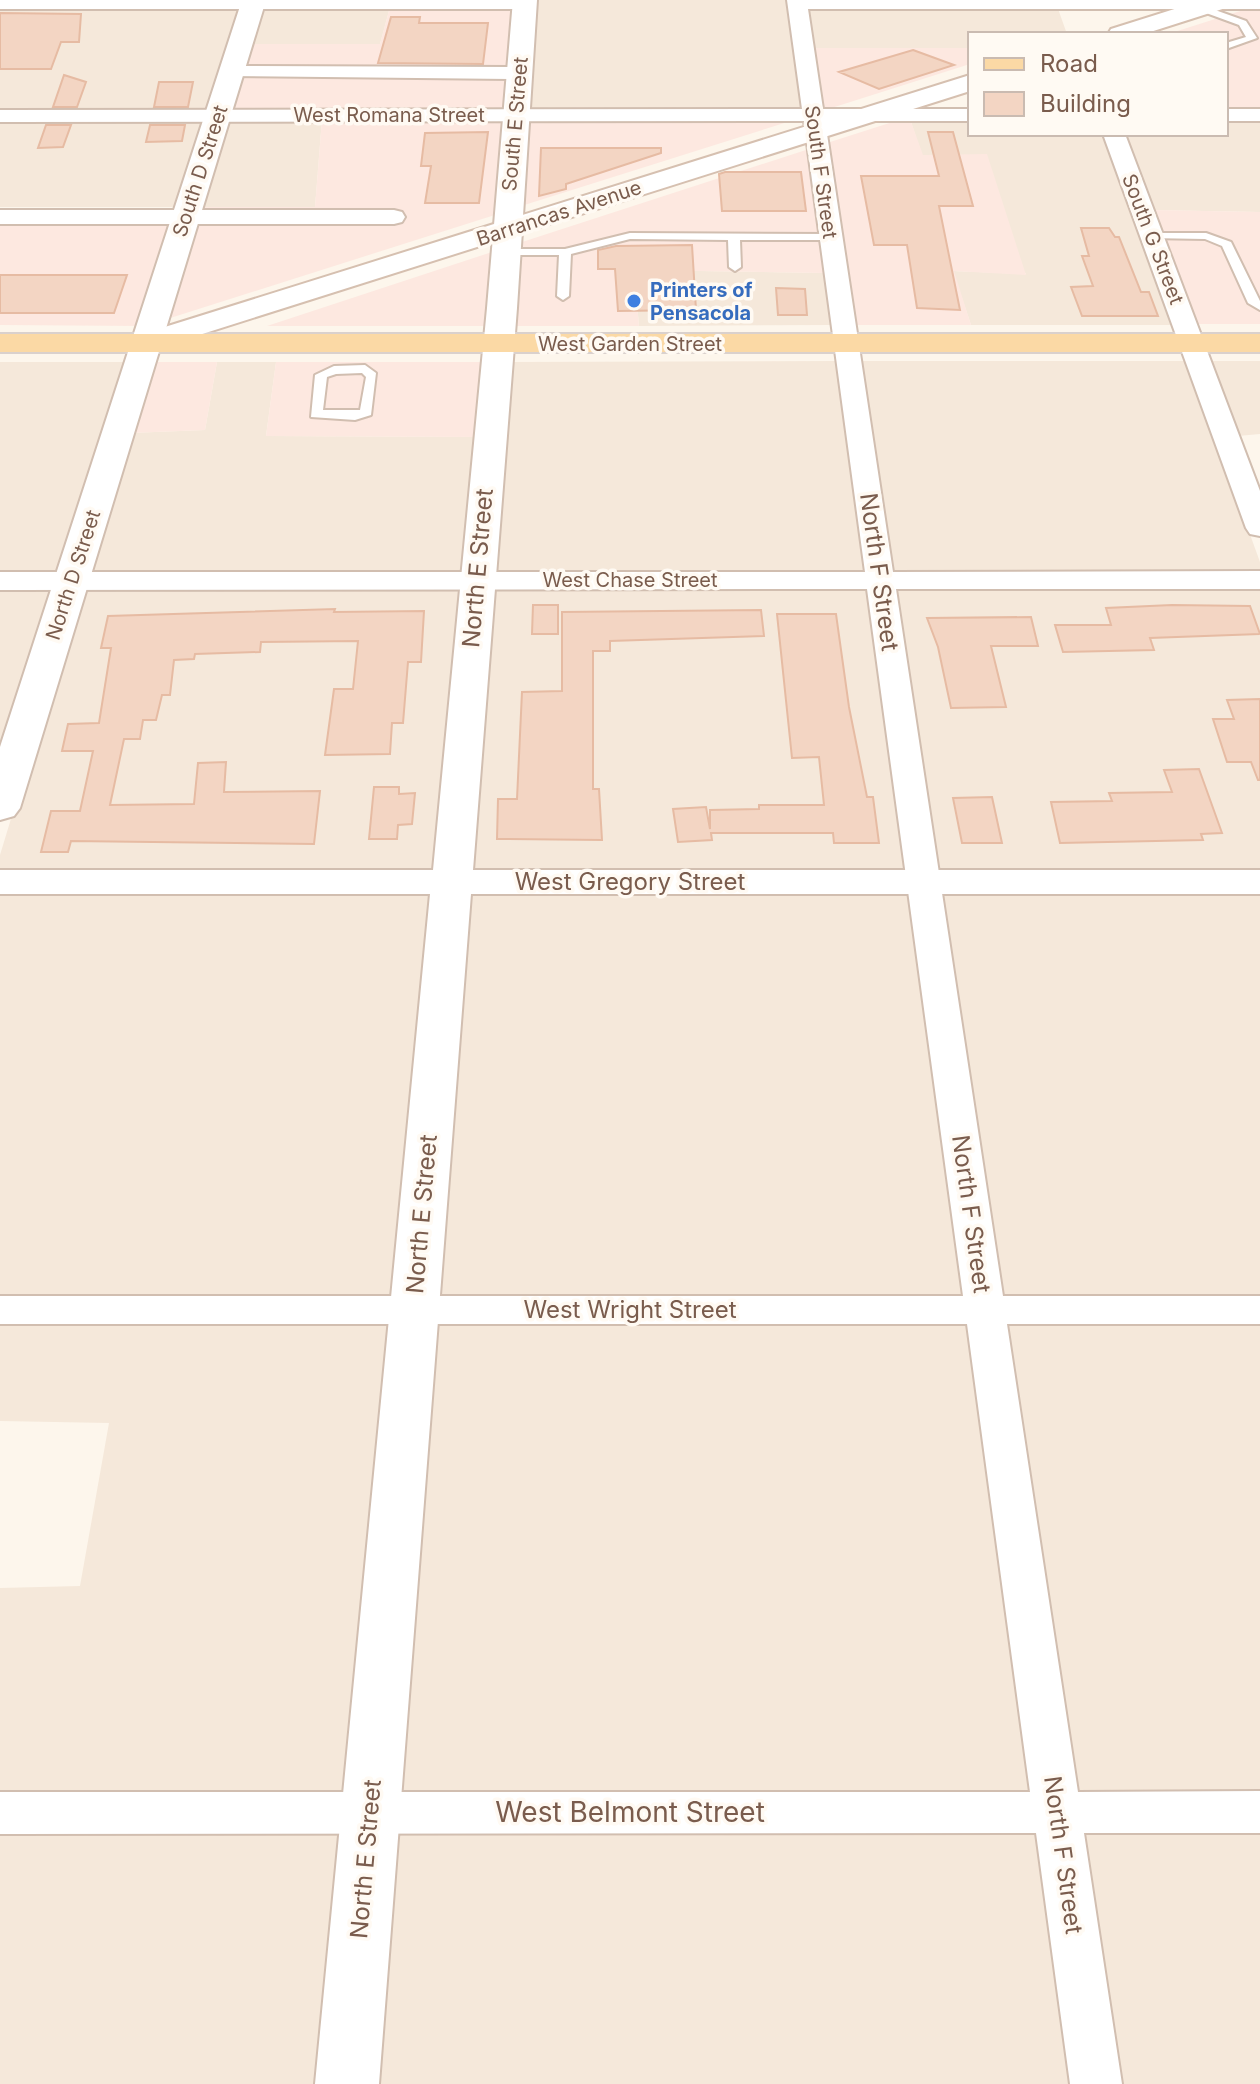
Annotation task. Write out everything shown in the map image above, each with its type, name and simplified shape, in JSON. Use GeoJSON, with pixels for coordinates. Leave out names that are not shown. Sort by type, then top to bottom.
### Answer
{"type":"FeatureCollection","features":[{"type":"Feature","properties":{"kind":"main road","name":"West Garden Street"},"geometry":{"type":"LineString","coordinates":[[0,343],[147,342],[352,356],[498,344],[1260,343]]}},
{"type":"Feature","properties":{"kind":"street","name":"South D Street"},"geometry":{"type":"LineString","coordinates":[[147,342],[254,2]]}},
{"type":"Feature","properties":{"kind":"street"},"geometry":{"type":"LineString","coordinates":[[0,3],[525,2]]}},
{"type":"Feature","properties":{"kind":"street","name":"South E Street"},"geometry":{"type":"LineString","coordinates":[[498,344],[525,2]]}},
{"type":"Feature","properties":{"kind":"street"},"geometry":{"type":"LineString","coordinates":[[797,2],[1260,3]]}},
{"type":"Feature","properties":{"kind":"street","name":"South F Street"},"geometry":{"type":"LineString","coordinates":[[797,2],[846,343]]}},
{"type":"Feature","properties":{"kind":"street"},"geometry":{"type":"LineString","coordinates":[[1064,2],[1072,24]]}},
{"type":"Feature","properties":{"kind":"street"},"geometry":{"type":"LineString","coordinates":[[1135,32],[1215,4]]}},
{"type":"Feature","properties":{"kind":"street"},"geometry":{"type":"LineString","coordinates":[[232,72],[519,73]]}},
{"type":"Feature","properties":{"kind":"street","name":"Barrancas Avenue"},"geometry":{"type":"LineString","coordinates":[[147,342],[506,241],[815,123],[866,115],[965,88]]}},
{"type":"Feature","properties":{"kind":"street","name":"West Romana Street"},"geometry":{"type":"LineString","coordinates":[[0,116],[515,115],[815,123]]}},
{"type":"Feature","properties":{"kind":"street"},"geometry":{"type":"LineString","coordinates":[[866,115],[968,115]]}},
{"type":"Feature","properties":{"kind":"street"},"geometry":{"type":"LineString","coordinates":[[1228,115],[1260,115]]}},
{"type":"Feature","properties":{"kind":"street","name":"South G Street"},"geometry":{"type":"LineString","coordinates":[[1115,136],[1260,528]]}},
{"type":"Feature","properties":{"kind":"street"},"geometry":{"type":"LineString","coordinates":[[0,217],[394,217]]}},
{"type":"Feature","properties":{"kind":"street","name":"North D Street"},"geometry":{"type":"LineString","coordinates":[[0,808],[147,342]]}},
{"type":"Feature","properties":{"kind":"street","name":"North F Street"},"geometry":{"type":"LineString","coordinates":[[846,343],[1096,2084]]}},
{"type":"Feature","properties":{"kind":"street","name":"North E Street"},"geometry":{"type":"LineString","coordinates":[[347,2084],[498,344]]}},
{"type":"Feature","properties":{"kind":"street","name":"West Chase Street"},"geometry":{"type":"LineString","coordinates":[[0,581],[1260,580]]}},
{"type":"Feature","properties":{"kind":"street","name":"West Gregory Street"},"geometry":{"type":"LineString","coordinates":[[0,882],[1260,882]]}},
{"type":"Feature","properties":{"kind":"street","name":"West Wright Street"},"geometry":{"type":"LineString","coordinates":[[0,1310],[1260,1310]]}},
{"type":"Feature","properties":{"kind":"street","name":"West Belmont Street"},"geometry":{"type":"LineString","coordinates":[[0,1813],[1260,1812]]}},
{"type":"Feature","properties":{"kind":"lane"},"geometry":{"type":"LineString","coordinates":[[1215,4],[1243,23],[1252,38],[1228,45]]}},
{"type":"Feature","properties":{"kind":"lane"},"geometry":{"type":"LineString","coordinates":[[506,241],[565,252],[630,236],[831,237]]}},
{"type":"Feature","properties":{"kind":"lane"},"geometry":{"type":"LineString","coordinates":[[734,236],[735,267]]}},
{"type":"Feature","properties":{"kind":"lane"},"geometry":{"type":"LineString","coordinates":[[1152,236],[1206,236],[1227,244],[1254,303],[1260,306]]}},
{"type":"Feature","properties":{"kind":"lane"},"geometry":{"type":"LineString","coordinates":[[563,296],[565,252]]}},
{"type":"Feature","properties":{"kind":"lane"},"geometry":{"type":"LineString","coordinates":[[352,356],[372,376],[366,412],[355,416],[316,414],[321,375],[334,370],[352,356]]}},
{"type":"Feature","properties":{"kind":"shaded area"},"geometry":{"type":"Polygon","coordinates":[[[533,0],[789,0],[803,108],[524,110],[533,0]]]}},
{"type":"Feature","properties":{"kind":"shaded area"},"geometry":{"type":"Polygon","coordinates":[[[516,6],[506,111],[229,112],[249,44],[380,44],[390,7],[516,6]]]}},
{"type":"Feature","properties":{"kind":"shaded area"},"geometry":{"type":"Polygon","coordinates":[[[1057,6],[1066,32],[968,32],[968,48],[812,48],[806,7],[1057,6]]]}},
{"type":"Feature","properties":{"kind":"shaded area"},"geometry":{"type":"Polygon","coordinates":[[[1260,6],[1260,111],[1228,111],[1228,32],[1174,32],[1260,6]]]}},
{"type":"Feature","properties":{"kind":"shaded area"},"geometry":{"type":"Polygon","coordinates":[[[0,7],[244,7],[210,112],[0,112],[0,7]]]}},
{"type":"Feature","properties":{"kind":"shaded area"},"geometry":{"type":"Polygon","coordinates":[[[261,7],[390,7],[380,44],[249,44],[261,7]]]}},
{"type":"Feature","properties":{"kind":"shaded area"},"geometry":{"type":"Polygon","coordinates":[[[812,48],[968,48],[968,65],[822,111],[812,48]]]}},
{"type":"Feature","properties":{"kind":"shaded area"},"geometry":{"type":"Polygon","coordinates":[[[208,119],[179,207],[0,207],[0,120],[208,119]]]}},
{"type":"Feature","properties":{"kind":"shaded area"},"geometry":{"type":"Polygon","coordinates":[[[226,119],[322,119],[315,207],[199,207],[226,119]]]}},
{"type":"Feature","properties":{"kind":"shaded area"},"geometry":{"type":"Polygon","coordinates":[[[322,119],[505,119],[498,214],[164,320],[194,222],[403,222],[404,213],[197,213],[199,207],[315,207],[322,119]]]}},
{"type":"Feature","properties":{"kind":"shaded area"},"geometry":{"type":"Polygon","coordinates":[[[524,119],[797,119],[518,207],[524,119]]]}},
{"type":"Feature","properties":{"kind":"shaded area"},"geometry":{"type":"Polygon","coordinates":[[[910,119],[968,119],[968,136],[1105,136],[1174,325],[971,325],[953,271],[1026,274],[922,155],[910,119]]]}},
{"type":"Feature","properties":{"kind":"shaded area"},"geometry":{"type":"Polygon","coordinates":[[[910,119],[923,155],[987,154],[1026,275],[954,271],[971,325],[854,325],[827,143],[910,119]]]}},
{"type":"Feature","properties":{"kind":"shaded area"},"geometry":{"type":"Polygon","coordinates":[[[1228,119],[1260,119],[1260,212],[1152,210],[1124,136],[1228,136],[1228,119]]]}},
{"type":"Feature","properties":{"kind":"shaded area"},"geometry":{"type":"Polygon","coordinates":[[[809,149],[825,273],[634,270],[639,326],[510,326],[516,244],[809,149]]]}},
{"type":"Feature","properties":{"kind":"shaded area"},"geometry":{"type":"Polygon","coordinates":[[[1152,210],[1260,212],[1260,324],[1195,324],[1152,210]]]}},
{"type":"Feature","properties":{"kind":"shaded area"},"geometry":{"type":"Polygon","coordinates":[[[0,222],[174,222],[141,326],[0,325],[0,222]]]}},
{"type":"Feature","properties":{"kind":"shaded area"},"geometry":{"type":"Polygon","coordinates":[[[495,251],[489,326],[267,326],[495,251]]]}},
{"type":"Feature","properties":{"kind":"shaded area"},"geometry":{"type":"Polygon","coordinates":[[[634,270],[825,273],[832,325],[639,326],[634,270]]]}},
{"type":"Feature","properties":{"kind":"shaded area"},"geometry":{"type":"Polygon","coordinates":[[[837,361],[867,573],[490,573],[507,362],[837,361]]]}},
{"type":"Feature","properties":{"kind":"shaded area"},"geometry":{"type":"Polygon","coordinates":[[[859,361],[1187,361],[1260,562],[1260,573],[892,573],[859,361]]]}},
{"type":"Feature","properties":{"kind":"shaded area"},"geometry":{"type":"Polygon","coordinates":[[[1209,361],[1260,361],[1260,434],[1238,436],[1209,361]]]}},
{"type":"Feature","properties":{"kind":"shaded area"},"geometry":{"type":"Polygon","coordinates":[[[0,362],[130,362],[60,574],[0,574],[0,362]]]}},
{"type":"Feature","properties":{"kind":"shaded area"},"geometry":{"type":"Polygon","coordinates":[[[152,362],[217,362],[205,430],[130,433],[152,362]]]}},
{"type":"Feature","properties":{"kind":"shaded area"},"geometry":{"type":"Polygon","coordinates":[[[217,362],[276,362],[266,436],[478,437],[465,573],[85,574],[130,433],[205,430],[217,362]]]}},
{"type":"Feature","properties":{"kind":"shaded area"},"geometry":{"type":"Polygon","coordinates":[[[276,362],[485,362],[478,437],[266,436],[276,362]]]}},
{"type":"Feature","properties":{"kind":"shaded area"},"geometry":{"type":"Polygon","coordinates":[[[1260,587],[1260,872],[937,872],[894,588],[1260,587]]]}},
{"type":"Feature","properties":{"kind":"shaded area"},"geometry":{"type":"Polygon","coordinates":[[[0,588],[56,588],[0,764],[0,588]]]}},
{"type":"Feature","properties":{"kind":"shaded area"},"geometry":{"type":"Polygon","coordinates":[[[81,588],[464,588],[437,872],[0,872],[0,855],[81,588]]]}},
{"type":"Feature","properties":{"kind":"shaded area"},"geometry":{"type":"Polygon","coordinates":[[[489,588],[869,588],[907,872],[467,872],[489,588]]]}},
{"type":"Feature","properties":{"kind":"shaded area"},"geometry":{"type":"Polygon","coordinates":[[[0,892],[435,892],[397,1295],[0,1296],[0,892]]]}},
{"type":"Feature","properties":{"kind":"shaded area"},"geometry":{"type":"Polygon","coordinates":[[[465,892],[910,892],[965,1296],[433,1296],[465,892]]]}},
{"type":"Feature","properties":{"kind":"shaded area"},"geometry":{"type":"Polygon","coordinates":[[[940,892],[1260,892],[1260,1295],[1001,1295],[940,892]]]}},
{"type":"Feature","properties":{"kind":"shaded area"},"geometry":{"type":"Polygon","coordinates":[[[395,1324],[351,1792],[0,1792],[0,1588],[80,1586],[109,1423],[0,1421],[0,1325],[395,1324]]]}},
{"type":"Feature","properties":{"kind":"shaded area"},"geometry":{"type":"Polygon","coordinates":[[[430,1324],[969,1324],[1032,1791],[393,1792],[430,1324]]]}},
{"type":"Feature","properties":{"kind":"shaded area"},"geometry":{"type":"Polygon","coordinates":[[[1005,1324],[1260,1324],[1260,1791],[1074,1792],[1005,1324]]]}},
{"type":"Feature","properties":{"kind":"shaded area"},"geometry":{"type":"Polygon","coordinates":[[[347,1833],[324,2084],[0,2084],[0,1834],[347,1833]]]}},
{"type":"Feature","properties":{"kind":"shaded area"},"geometry":{"type":"Polygon","coordinates":[[[1038,1833],[1072,2084],[370,2084],[390,1834],[1038,1833]]]}},
{"type":"Feature","properties":{"kind":"shaded area"},"geometry":{"type":"Polygon","coordinates":[[[1081,1833],[1260,1833],[1260,2084],[1119,2084],[1081,1833]]]}},
{"type":"Feature","properties":{"kind":"building"},"geometry":{"type":"Polygon","coordinates":[[[0,13],[81,14],[79,42],[61,42],[51,69],[0,69],[0,13]]]}},
{"type":"Feature","properties":{"kind":"building"},"geometry":{"type":"Polygon","coordinates":[[[391,17],[420,17],[419,23],[488,23],[483,64],[378,63],[391,17]]]}},
{"type":"Feature","properties":{"kind":"building"},"geometry":{"type":"Polygon","coordinates":[[[913,50],[954,65],[879,89],[839,72],[913,50]]]}},
{"type":"Feature","properties":{"kind":"building"},"geometry":{"type":"Polygon","coordinates":[[[64,75],[86,82],[77,107],[53,107],[64,75]]]}},
{"type":"Feature","properties":{"kind":"building"},"geometry":{"type":"Polygon","coordinates":[[[159,82],[193,82],[188,107],[154,107],[159,82]]]}},
{"type":"Feature","properties":{"kind":"building"},"geometry":{"type":"Polygon","coordinates":[[[46,125],[71,125],[63,147],[38,148],[46,125]]]}},
{"type":"Feature","properties":{"kind":"building"},"geometry":{"type":"Polygon","coordinates":[[[150,125],[185,125],[182,141],[146,142],[150,125]]]}},
{"type":"Feature","properties":{"kind":"building"},"geometry":{"type":"Polygon","coordinates":[[[488,132],[479,203],[425,203],[431,166],[421,166],[425,133],[488,132]]]}},
{"type":"Feature","properties":{"kind":"building"},"geometry":{"type":"Polygon","coordinates":[[[928,132],[953,132],[973,206],[939,206],[960,310],[917,308],[907,245],[874,245],[861,176],[939,176],[928,132]]]}},
{"type":"Feature","properties":{"kind":"building"},"geometry":{"type":"Polygon","coordinates":[[[541,148],[661,148],[661,153],[539,196],[541,148]]]}},
{"type":"Feature","properties":{"kind":"building"},"geometry":{"type":"Polygon","coordinates":[[[801,172],[806,211],[722,211],[719,174],[801,172]]]}},
{"type":"Feature","properties":{"kind":"building"},"geometry":{"type":"Polygon","coordinates":[[[1081,228],[1109,228],[1115,237],[1119,237],[1141,292],[1149,292],[1158,316],[1082,316],[1071,287],[1093,286],[1082,256],[1089,256],[1081,228]]]}},
{"type":"Feature","properties":{"kind":"building"},"geometry":{"type":"Polygon","coordinates":[[[692,245],[696,310],[618,311],[615,269],[598,269],[598,250],[616,246],[692,245]]]}},
{"type":"Feature","properties":{"kind":"building"},"geometry":{"type":"Polygon","coordinates":[[[0,275],[127,275],[114,313],[0,313],[0,275]]]}},
{"type":"Feature","properties":{"kind":"building"},"geometry":{"type":"Polygon","coordinates":[[[776,288],[805,289],[807,315],[778,315],[776,288]]]}},
{"type":"Feature","properties":{"kind":"building"},"geometry":{"type":"Polygon","coordinates":[[[533,605],[558,605],[558,634],[532,634],[533,605]]]}},
{"type":"Feature","properties":{"kind":"building"},"geometry":{"type":"Polygon","coordinates":[[[1250,606],[1260,634],[1150,638],[1154,650],[1063,652],[1055,625],[1111,625],[1106,608],[1250,606]]]}},
{"type":"Feature","properties":{"kind":"building"},"geometry":{"type":"Polygon","coordinates":[[[335,609],[334,612],[424,611],[421,662],[408,662],[403,723],[392,723],[390,754],[325,755],[334,689],[353,689],[358,641],[261,642],[260,652],[195,654],[194,659],[174,660],[170,695],[162,695],[156,720],[143,720],[140,739],[124,739],[110,805],[194,804],[198,763],[226,762],[224,792],[320,791],[314,844],[71,841],[68,852],[41,852],[51,811],[80,811],[93,751],[62,751],[68,724],[99,723],[111,648],[101,648],[108,616],[335,609]]]}},
{"type":"Feature","properties":{"kind":"building"},"geometry":{"type":"Polygon","coordinates":[[[761,610],[764,636],[610,641],[610,651],[593,651],[593,789],[599,789],[602,840],[497,839],[498,799],[517,799],[522,692],[562,691],[562,612],[761,610]]]}},
{"type":"Feature","properties":{"kind":"building"},"geometry":{"type":"Polygon","coordinates":[[[777,614],[836,614],[849,707],[867,797],[873,797],[879,843],[834,843],[833,833],[711,833],[712,840],[678,842],[673,809],[706,807],[710,829],[710,810],[759,809],[759,805],[824,805],[819,757],[792,758],[777,614]]]}},
{"type":"Feature","properties":{"kind":"building"},"geometry":{"type":"Polygon","coordinates":[[[1031,617],[1038,646],[991,646],[1006,707],[951,708],[938,647],[927,618],[1031,617]]]}},
{"type":"Feature","properties":{"kind":"building"},"geometry":{"type":"Polygon","coordinates":[[[1260,699],[1258,780],[1251,762],[1227,762],[1213,719],[1234,719],[1227,700],[1260,699]]]}},
{"type":"Feature","properties":{"kind":"building"},"geometry":{"type":"Polygon","coordinates":[[[1199,769],[1222,833],[1201,834],[1203,840],[1060,843],[1051,802],[1112,801],[1109,793],[1172,792],[1164,770],[1199,769]]]}},
{"type":"Feature","properties":{"kind":"building"},"geometry":{"type":"Polygon","coordinates":[[[374,787],[399,787],[399,794],[415,793],[412,824],[398,825],[397,839],[369,839],[374,787]]]}},
{"type":"Feature","properties":{"kind":"building"},"geometry":{"type":"Polygon","coordinates":[[[992,797],[1002,843],[962,843],[953,798],[992,797]]]}},
{"type":"Feature","properties":{"kind":"place","name":"Printers of Pensacola"},"geometry":{"type":"Point","coordinates":[634,301]}}]}
